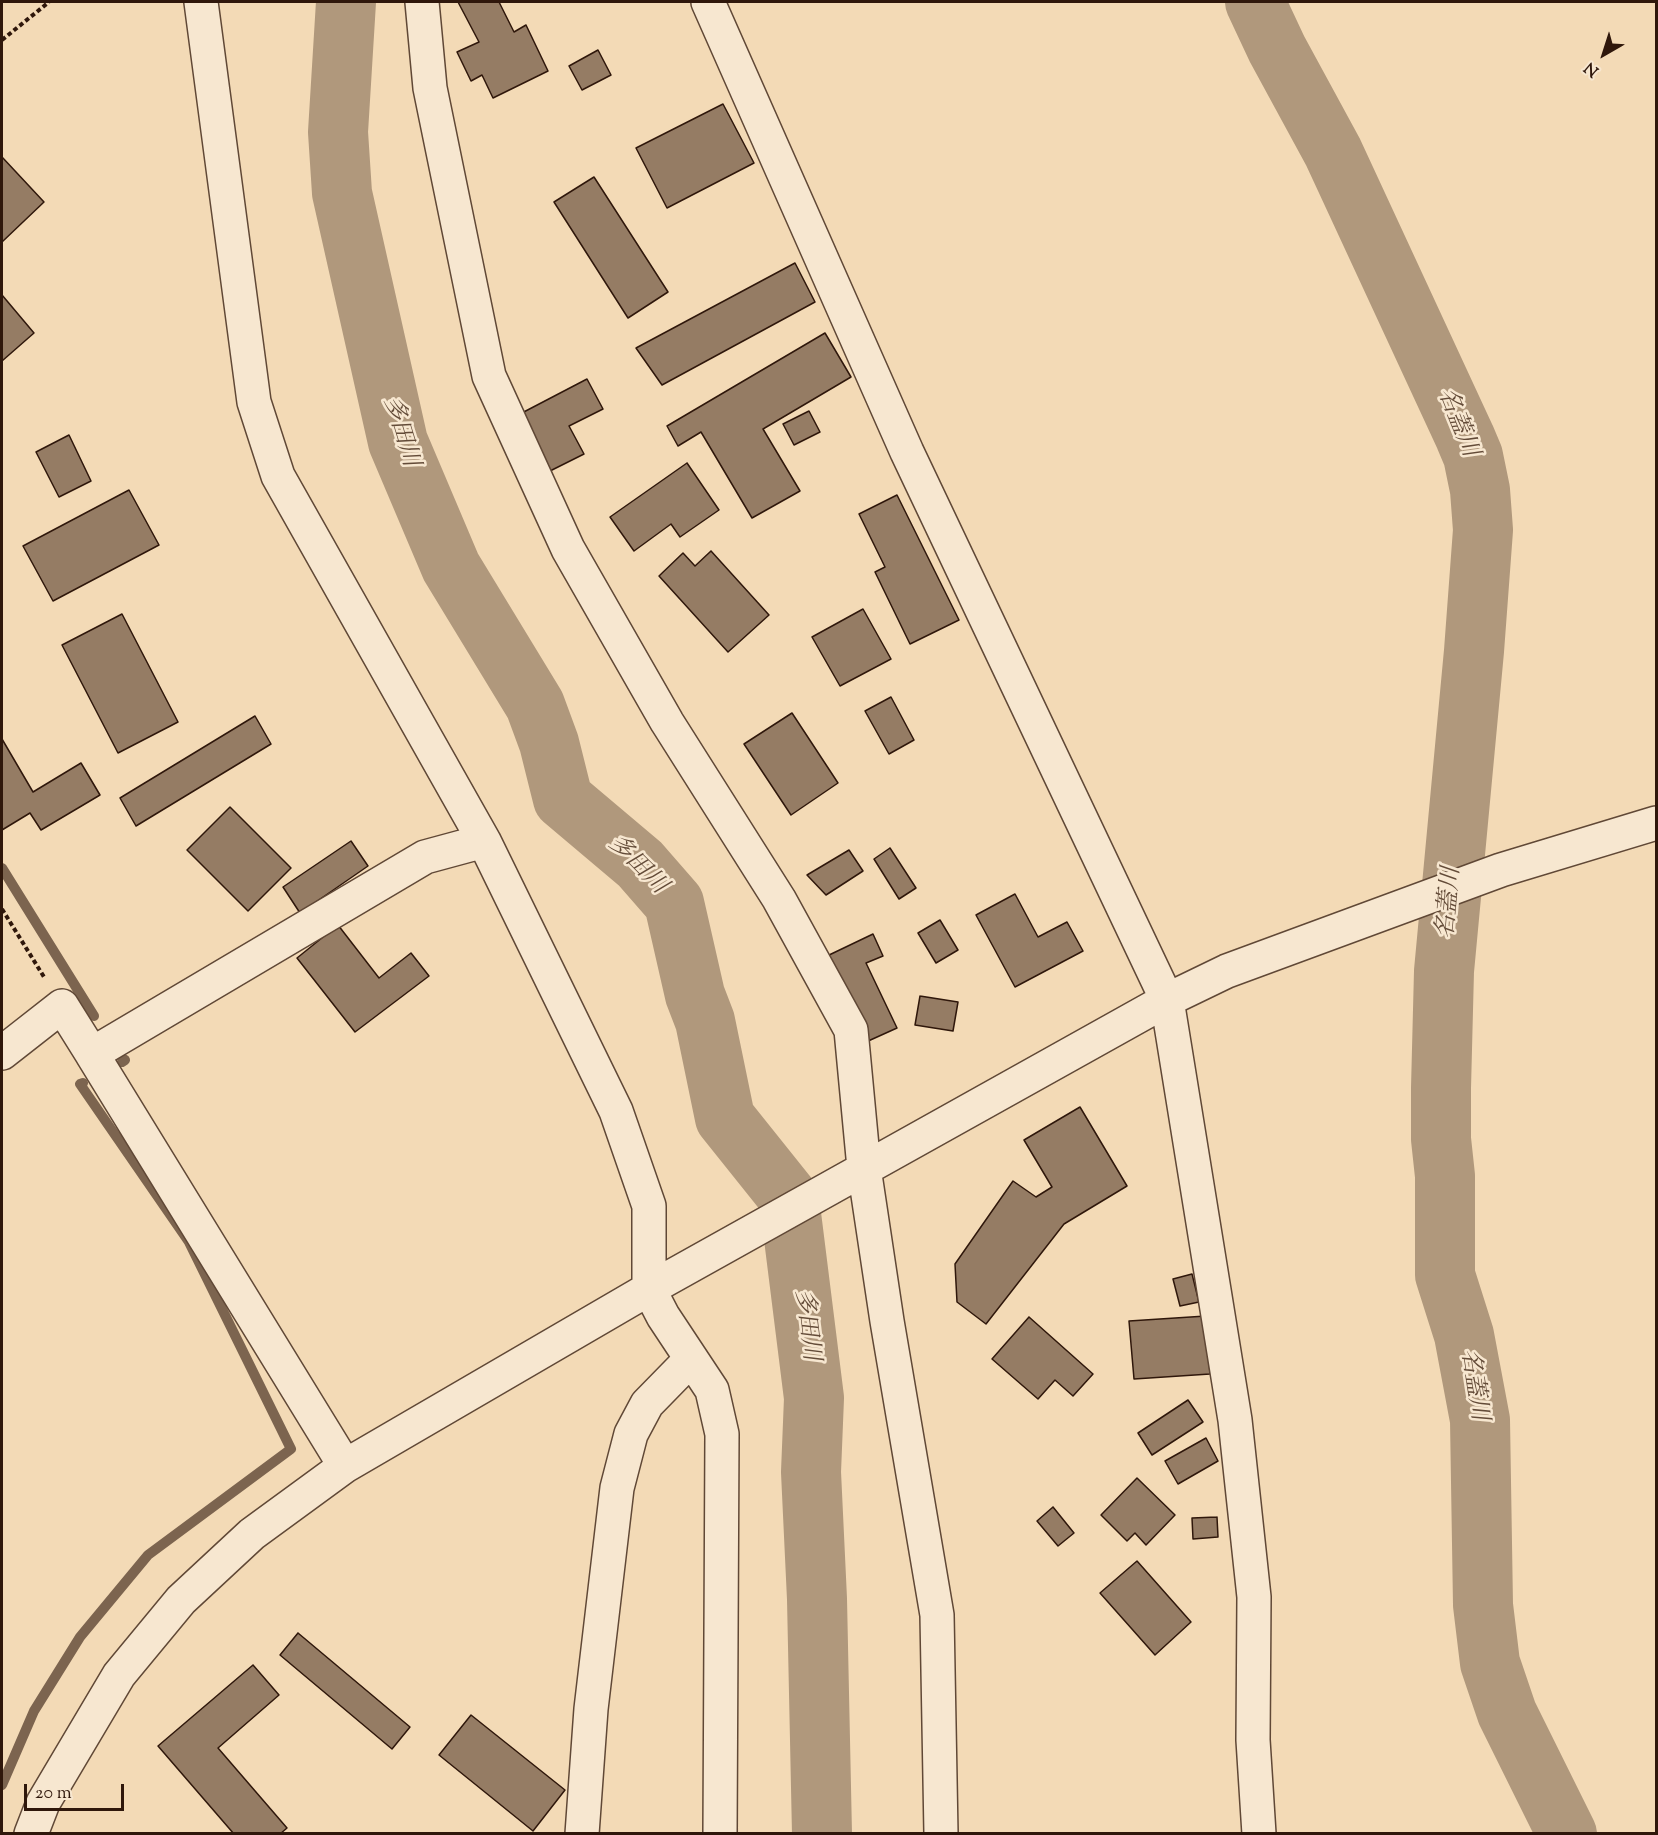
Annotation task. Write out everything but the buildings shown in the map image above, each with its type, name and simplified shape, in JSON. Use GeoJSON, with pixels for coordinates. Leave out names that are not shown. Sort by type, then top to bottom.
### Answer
{"type":"FeatureCollection","features":[{"type":"Feature","properties":{"kind":"street"},"geometry":{"type":"LineString","coordinates":[[201,2],[254,402],[278,476],[484,841],[616,1111],[649,1206],[664,1282],[663,1316],[712,1390],[722,1434],[720,1833]]}},
{"type":"Feature","properties":{"kind":"street"},"geometry":{"type":"LineString","coordinates":[[422,2],[429,88],[489,376],[568,549],[667,722],[779,899],[851,1030],[855,1174],[887,1321],[937,1615],[940,1833]]}},
{"type":"Feature","properties":{"kind":"street"},"geometry":{"type":"LineString","coordinates":[[708,2],[907,452],[1167,1000],[1236,1431],[1254,1597],[1253,1740],[1259,1833]]}},
{"type":"Feature","properties":{"kind":"street"},"geometry":{"type":"LineString","coordinates":[[31,1833],[43,1803],[119,1675],[181,1600],[252,1534],[345,1467],[664,1282],[1167,1000],[1227,971],[1501,870],[1656,823]]}},
{"type":"Feature","properties":{"kind":"street"},"geometry":{"type":"LineString","coordinates":[[92,1054],[425,857],[484,841]]}},
{"type":"Feature","properties":{"kind":"street"},"geometry":{"type":"LineString","coordinates":[[2,1053],[62,1006],[345,1467]]}},
{"type":"Feature","properties":{"kind":"street"},"geometry":{"type":"LineString","coordinates":[[582,1833],[591,1709],[617,1488],[631,1434],[647,1404],[691,1359]]}},
{"type":"Feature","properties":{"kind":"path"},"geometry":{"type":"LineString","coordinates":[[2,40],[49,2]]}},
{"type":"Feature","properties":{"kind":"path"},"geometry":{"type":"LineString","coordinates":[[2,909],[62,1006]]}},
{"type":"Feature","properties":{"kind":"waterway","name":"多田川"},"geometry":{"type":"LineString","coordinates":[[346,2],[338,132],[342,193],[398,442],[451,567],[535,705],[549,743],[563,799],[640,864],[674,903],[695,995],[705,1021],[725,1118],[789,1198],[814,1398],[811,1472],[817,1599],[822,1834]]}},
{"type":"Feature","properties":{"kind":"waterway","name":"名蓋川"},"geometry":{"type":"LineString","coordinates":[[1255,2],[1277,49],[1333,152],[1465,437],[1473,456],[1480,490],[1483,530],[1474,651],[1444,971],[1441,1139],[1445,1176],[1445,1275],[1464,1335],[1480,1420],[1483,1605],[1490,1663],[1507,1713],[1567,1834]]}},
{"type":"Feature","properties":{"kind":"waterway"},"geometry":{"type":"LineString","coordinates":[[2,868],[94,1016]]}},
{"type":"Feature","properties":{"kind":"waterway"},"geometry":{"type":"LineString","coordinates":[[122,1058],[125,1060],[122,1062]]}},
{"type":"Feature","properties":{"kind":"waterway"},"geometry":{"type":"LineString","coordinates":[[2,1785],[34,1711],[80,1637],[148,1555],[291,1449],[189,1242],[80,1084],[83,1083]]}}]}
